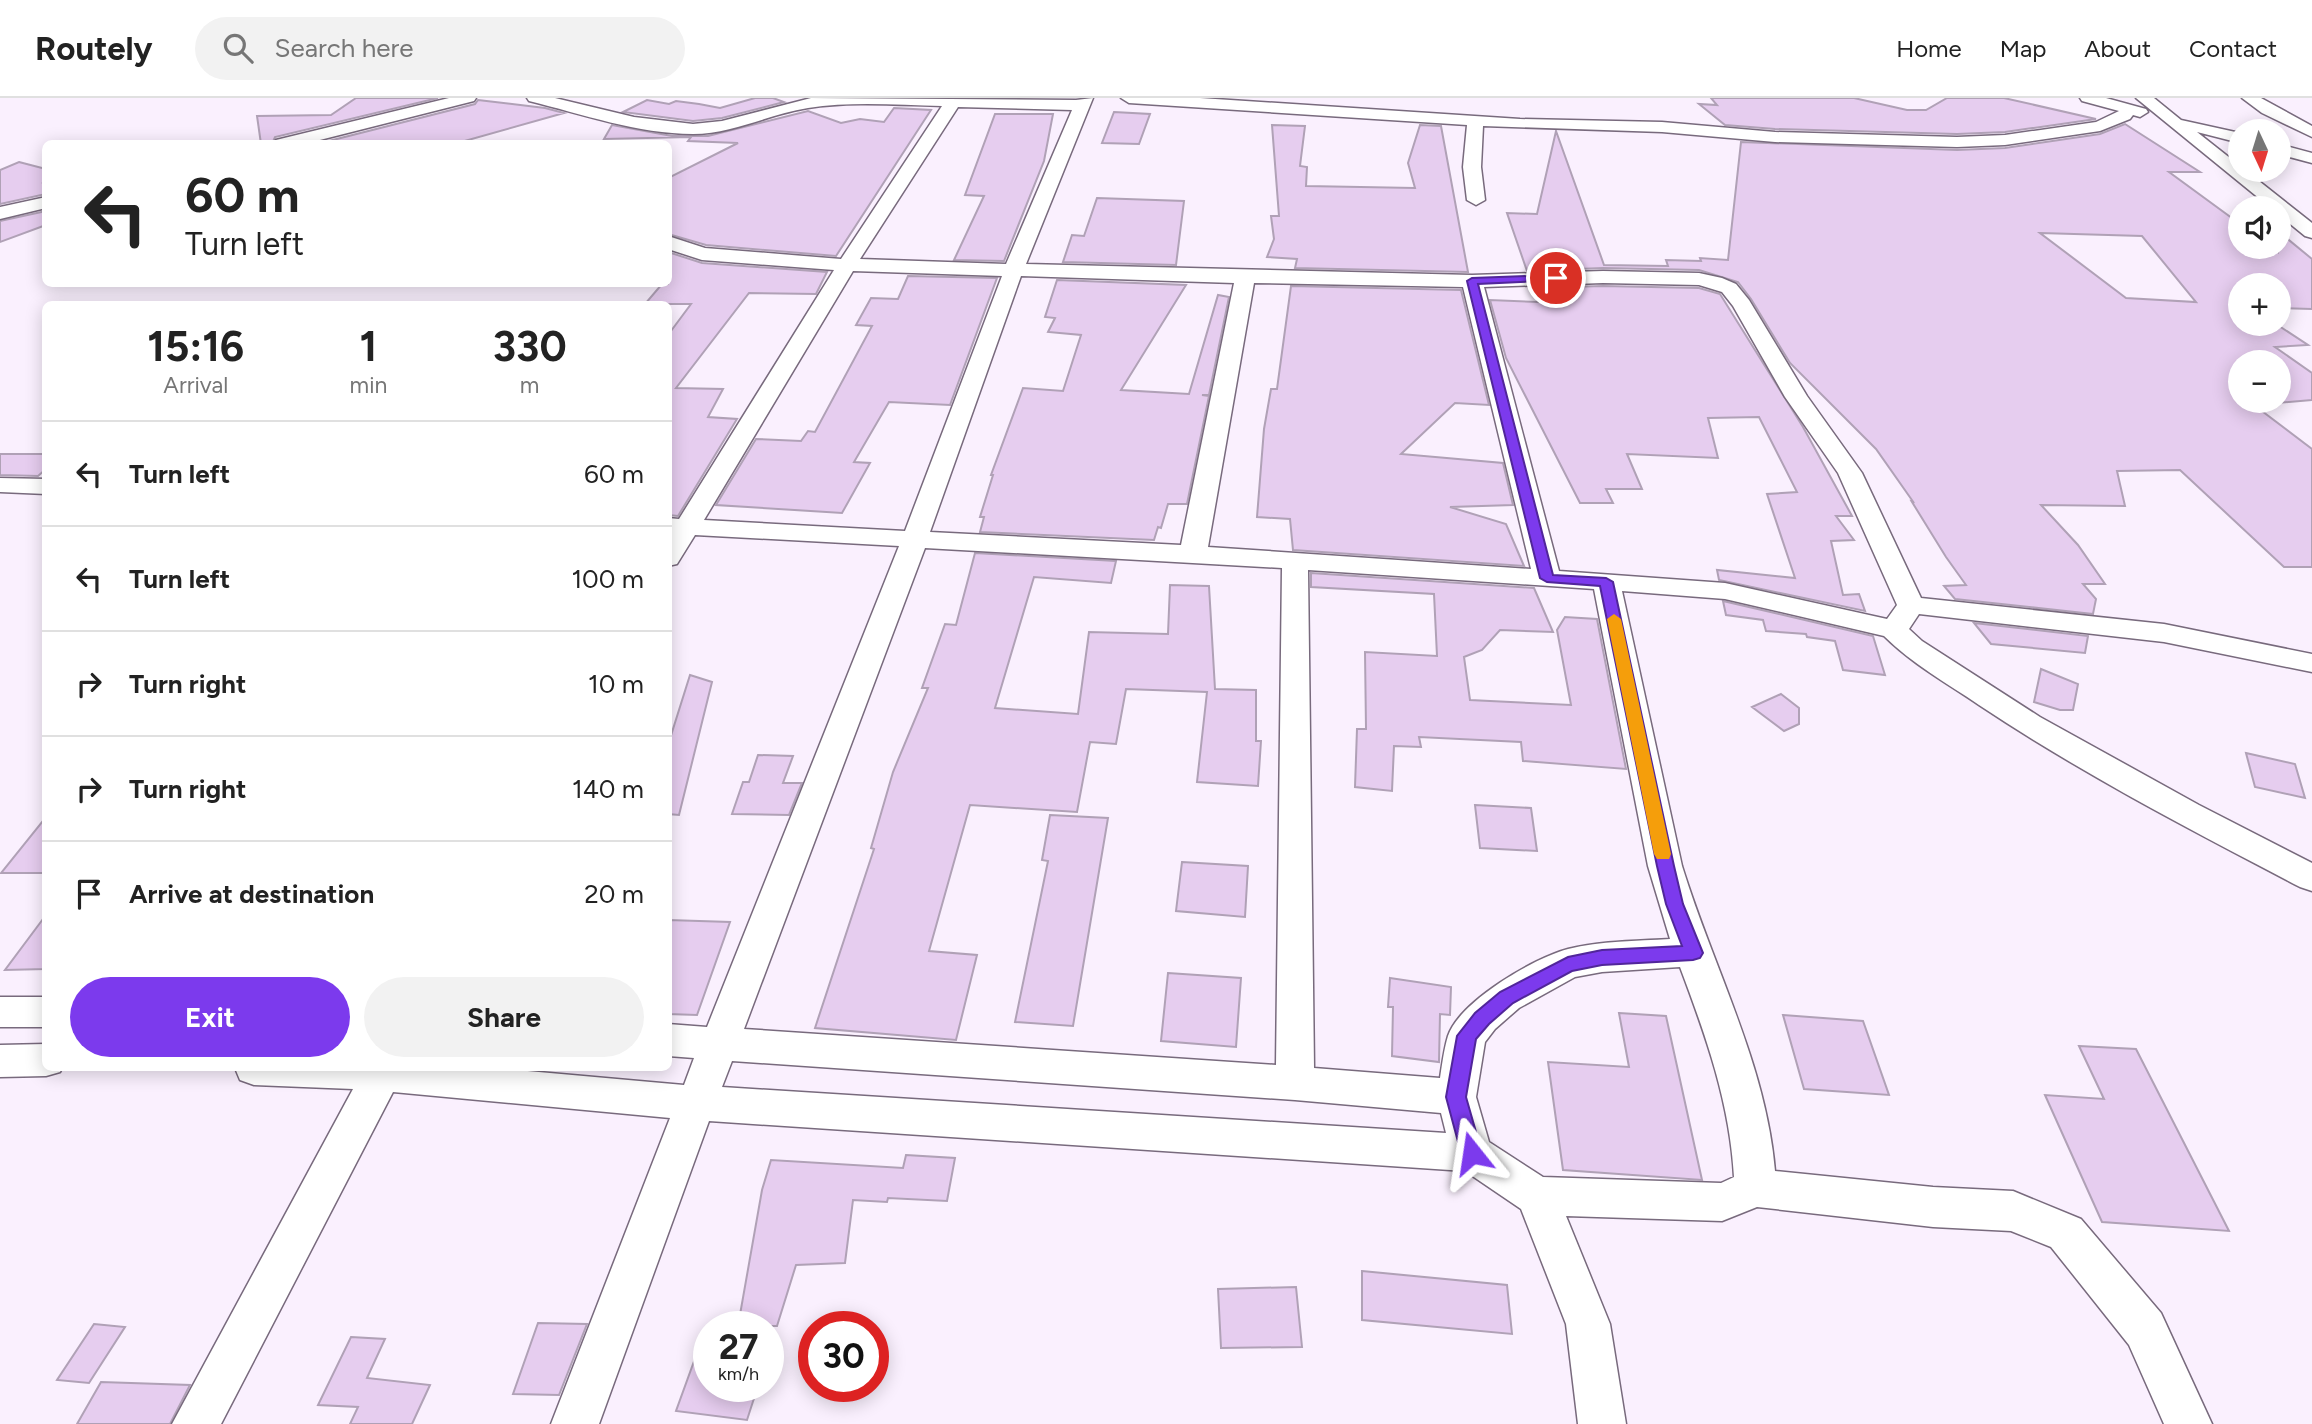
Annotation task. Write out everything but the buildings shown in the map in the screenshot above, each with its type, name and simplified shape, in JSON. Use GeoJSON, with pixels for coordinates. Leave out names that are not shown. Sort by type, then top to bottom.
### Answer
{"type":"FeatureCollection","features":[{"type":"Feature","properties":{"kind":"street"},"geometry":{"type":"LineString","coordinates":[[298,140],[468,98]]}},
{"type":"Feature","properties":{"kind":"street"},"geometry":{"type":"LineString","coordinates":[[535,98],[650,127],[698,129],[820,101],[1083,101],[1014,269],[914,541],[575,1424]]}},
{"type":"Feature","properties":{"kind":"street"},"geometry":{"type":"LineString","coordinates":[[1129,98],[1556,126],[1662,127],[1811,139],[1965,142],[2055,134],[2100,126],[2124,116],[2128,109]]}},
{"type":"Feature","properties":{"kind":"street"},"geometry":{"type":"LineString","coordinates":[[2088,98],[2228,135]]}},
{"type":"Feature","properties":{"kind":"street"},"geometry":{"type":"LineString","coordinates":[[2144,98],[2312,232]]}},
{"type":"Feature","properties":{"kind":"street"},"geometry":{"type":"LineString","coordinates":[[2250,98],[2312,132]]}},
{"type":"Feature","properties":{"kind":"street"},"geometry":{"type":"LineString","coordinates":[[672,544],[677,526],[953,102]]}},
{"type":"Feature","properties":{"kind":"street"},"geometry":{"type":"LineString","coordinates":[[1475,121],[1472,167],[1476,200]]}},
{"type":"Feature","properties":{"kind":"street"},"geometry":{"type":"LineString","coordinates":[[639,140],[650,127]]}},
{"type":"Feature","properties":{"kind":"street"},"geometry":{"type":"LineString","coordinates":[[2291,152],[2312,158]]}},
{"type":"Feature","properties":{"kind":"street"},"geometry":{"type":"LineString","coordinates":[[0,213],[42,203]]}},
{"type":"Feature","properties":{"kind":"street"},"geometry":{"type":"LineString","coordinates":[[672,243],[702,254],[847,265],[1472,281],[1603,277],[1699,279],[1729,288],[1742,304],[1796,397],[1850,473],[1911,605]]}},
{"type":"Feature","properties":{"kind":"street"},"geometry":{"type":"LineString","coordinates":[[1193,554],[1245,277]]}},
{"type":"Feature","properties":{"kind":"street"},"geometry":{"type":"LineString","coordinates":[[1472,281],[1547,578]]}},
{"type":"Feature","properties":{"kind":"street"},"geometry":{"type":"LineString","coordinates":[[0,485],[42,487]]}},
{"type":"Feature","properties":{"kind":"street"},"geometry":{"type":"LineString","coordinates":[[677,526],[914,541],[1193,554],[1725,591],[1894,629],[1912,647],[2029,724],[2187,813],[2312,878]]}},
{"type":"Feature","properties":{"kind":"street"},"geometry":{"type":"LineString","coordinates":[[1295,561],[1295,1083]]}},
{"type":"Feature","properties":{"kind":"street"},"geometry":{"type":"LineString","coordinates":[[1606,582],[1665,866],[1675,904],[1736,1068],[1756,1162],[1756,1188]]}},
{"type":"Feature","properties":{"kind":"street"},"geometry":{"type":"LineString","coordinates":[[1894,629],[1911,605]]}},
{"type":"Feature","properties":{"kind":"street"},"geometry":{"type":"LineString","coordinates":[[1911,605],[2164,633],[2312,663]]}},
{"type":"Feature","properties":{"kind":"street"},"geometry":{"type":"LineString","coordinates":[[1472,1153],[1456,1097],[1467,1036],[1506,998],[1568,964],[1602,958],[1693,953]]}},
{"type":"Feature","properties":{"kind":"street"},"geometry":{"type":"LineString","coordinates":[[0,1012],[42,1012]]}},
{"type":"Feature","properties":{"kind":"street"},"geometry":{"type":"LineString","coordinates":[[672,1040],[1295,1083],[1456,1097]]}},
{"type":"Feature","properties":{"kind":"street"},"geometry":{"type":"LineString","coordinates":[[0,1061],[42,1060]]}},
{"type":"Feature","properties":{"kind":"street"},"geometry":{"type":"LineString","coordinates":[[196,1424],[383,1071],[696,1103],[1472,1153],[1537,1196],[1722,1202],[1756,1188],[1933,1207],[2013,1211],[2066,1233],[2145,1329],[2188,1424]]}},
{"type":"Feature","properties":{"kind":"street"},"geometry":{"type":"LineString","coordinates":[[1537,1196],[1588,1324],[1602,1424]]}},
{"type":"Feature","properties":{"kind":"slow traffic"},"geometry":{"type":"LineString","coordinates":[[1614,619],[1663,854]]}},
{"type":"Feature","properties":{"kind":"route"},"geometry":{"type":"LineString","coordinates":[[1472,1153],[1456,1097],[1467,1036],[1482,1018],[1506,998],[1568,964],[1602,958],[1693,953],[1675,904],[1665,866],[1606,582],[1547,578],[1472,281],[1556,278]]}}]}
